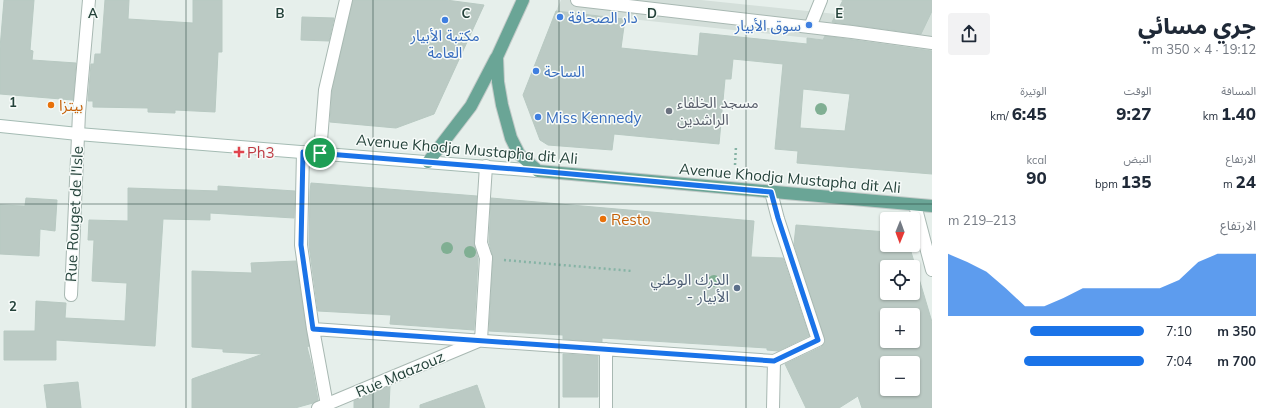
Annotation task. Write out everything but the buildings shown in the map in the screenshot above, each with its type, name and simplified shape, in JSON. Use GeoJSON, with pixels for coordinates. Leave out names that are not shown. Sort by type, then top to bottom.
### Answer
{"type":"FeatureCollection","features":[{"type":"Feature","properties":{"kind":"main road"},"geometry":{"type":"LineString","coordinates":[[428,162],[471,106],[497,57],[523,0]]}},
{"type":"Feature","properties":{"kind":"main road"},"geometry":{"type":"LineString","coordinates":[[497,57],[498,82],[502,105],[511,138],[519,154],[538,171]]}},
{"type":"Feature","properties":{"kind":"main road","name":"Avenue Khodja Mustapha dit Ali"},"geometry":{"type":"LineString","coordinates":[[538,171],[932,206]]}},
{"type":"Feature","properties":{"kind":"street","name":"Rue Rouget de l'Isle"},"geometry":{"type":"LineString","coordinates":[[71,295],[78,134],[89,0]]}},
{"type":"Feature","properties":{"kind":"street"},"geometry":{"type":"LineString","coordinates":[[320,153],[325,90],[346,0]]}},
{"type":"Feature","properties":{"kind":"street"},"geometry":{"type":"LineString","coordinates":[[577,0],[810,27],[932,43]]}},
{"type":"Feature","properties":{"kind":"street"},"geometry":{"type":"LineString","coordinates":[[810,27],[821,0]]}},
{"type":"Feature","properties":{"kind":"street","name":"Avenue Khodja Mustapha dit Ali"},"geometry":{"type":"LineString","coordinates":[[0,126],[78,134],[538,171]]}},
{"type":"Feature","properties":{"kind":"street"},"geometry":{"type":"LineString","coordinates":[[303,152],[301,245],[323,406]]}},
{"type":"Feature","properties":{"kind":"street"},"geometry":{"type":"LineString","coordinates":[[481,340],[486,258],[481,243],[486,166]]}},
{"type":"Feature","properties":{"kind":"street"},"geometry":{"type":"LineString","coordinates":[[313,329],[774,361],[818,340],[771,192]]}},
{"type":"Feature","properties":{"kind":"street"},"geometry":{"type":"LineString","coordinates":[[914,204],[932,270]]}},
{"type":"Feature","properties":{"kind":"street","name":"Rue Maazouz"},"geometry":{"type":"LineString","coordinates":[[323,406],[481,340]]}},
{"type":"Feature","properties":{"kind":"street"},"geometry":{"type":"LineString","coordinates":[[606,349],[606,408]]}},
{"type":"Feature","properties":{"kind":"street"},"geometry":{"type":"LineString","coordinates":[[773,408],[774,361]]}},
{"type":"Feature","properties":{"kind":"path"},"geometry":{"type":"LineString","coordinates":[[735,165],[736,146]]}},
{"type":"Feature","properties":{"kind":"path"},"geometry":{"type":"LineString","coordinates":[[486,258],[632,271]]}},
{"type":"Feature","properties":{"kind":"shaded area","name":"سوق الأبيار"},"geometry":{"type":"Polygon","coordinates":[[[561,0],[701,0],[836,14],[843,2],[840,0],[932,0],[932,51],[556,11],[561,0]]]}},
{"type":"Feature","properties":{"kind":"place","name":"دار الصحافة"},"geometry":{"type":"Point","coordinates":[560,17]}},
{"type":"Feature","properties":{"kind":"place","name":"مكتبة الأبيار العامة"},"geometry":{"type":"Point","coordinates":[445,20]}},
{"type":"Feature","properties":{"kind":"place","name":"سوق الأبيار"},"geometry":{"type":"Point","coordinates":[809,25]}},
{"type":"Feature","properties":{"kind":"place","name":"الساحة"},"geometry":{"type":"Point","coordinates":[536,71]}},
{"type":"Feature","properties":{"kind":"place","name":"بيتزا"},"geometry":{"type":"Point","coordinates":[51,105]}},
{"type":"Feature","properties":{"kind":"place","name":"مسجد الخلفاء الراشدين"},"geometry":{"type":"Point","coordinates":[669,111]}},
{"type":"Feature","properties":{"kind":"place","name":"Miss Kennedy"},"geometry":{"type":"Point","coordinates":[538,117]}},
{"type":"Feature","properties":{"kind":"place","name":"Ph3"},"geometry":{"type":"Point","coordinates":[239,152]}},
{"type":"Feature","properties":{"kind":"place","name":"Resto"},"geometry":{"type":"Point","coordinates":[603,219]}},
{"type":"Feature","properties":{"kind":"place","name":"الدرك الوطني - الأبيار"},"geometry":{"type":"Point","coordinates":[737,288]}},
{"type":"Feature","properties":{"kind":"route"},"geometry":{"type":"LineString","coordinates":[[303,152],[320,153],[771,192],[818,340],[774,361],[313,329],[301,245],[301,182],[303,152]]}}]}
